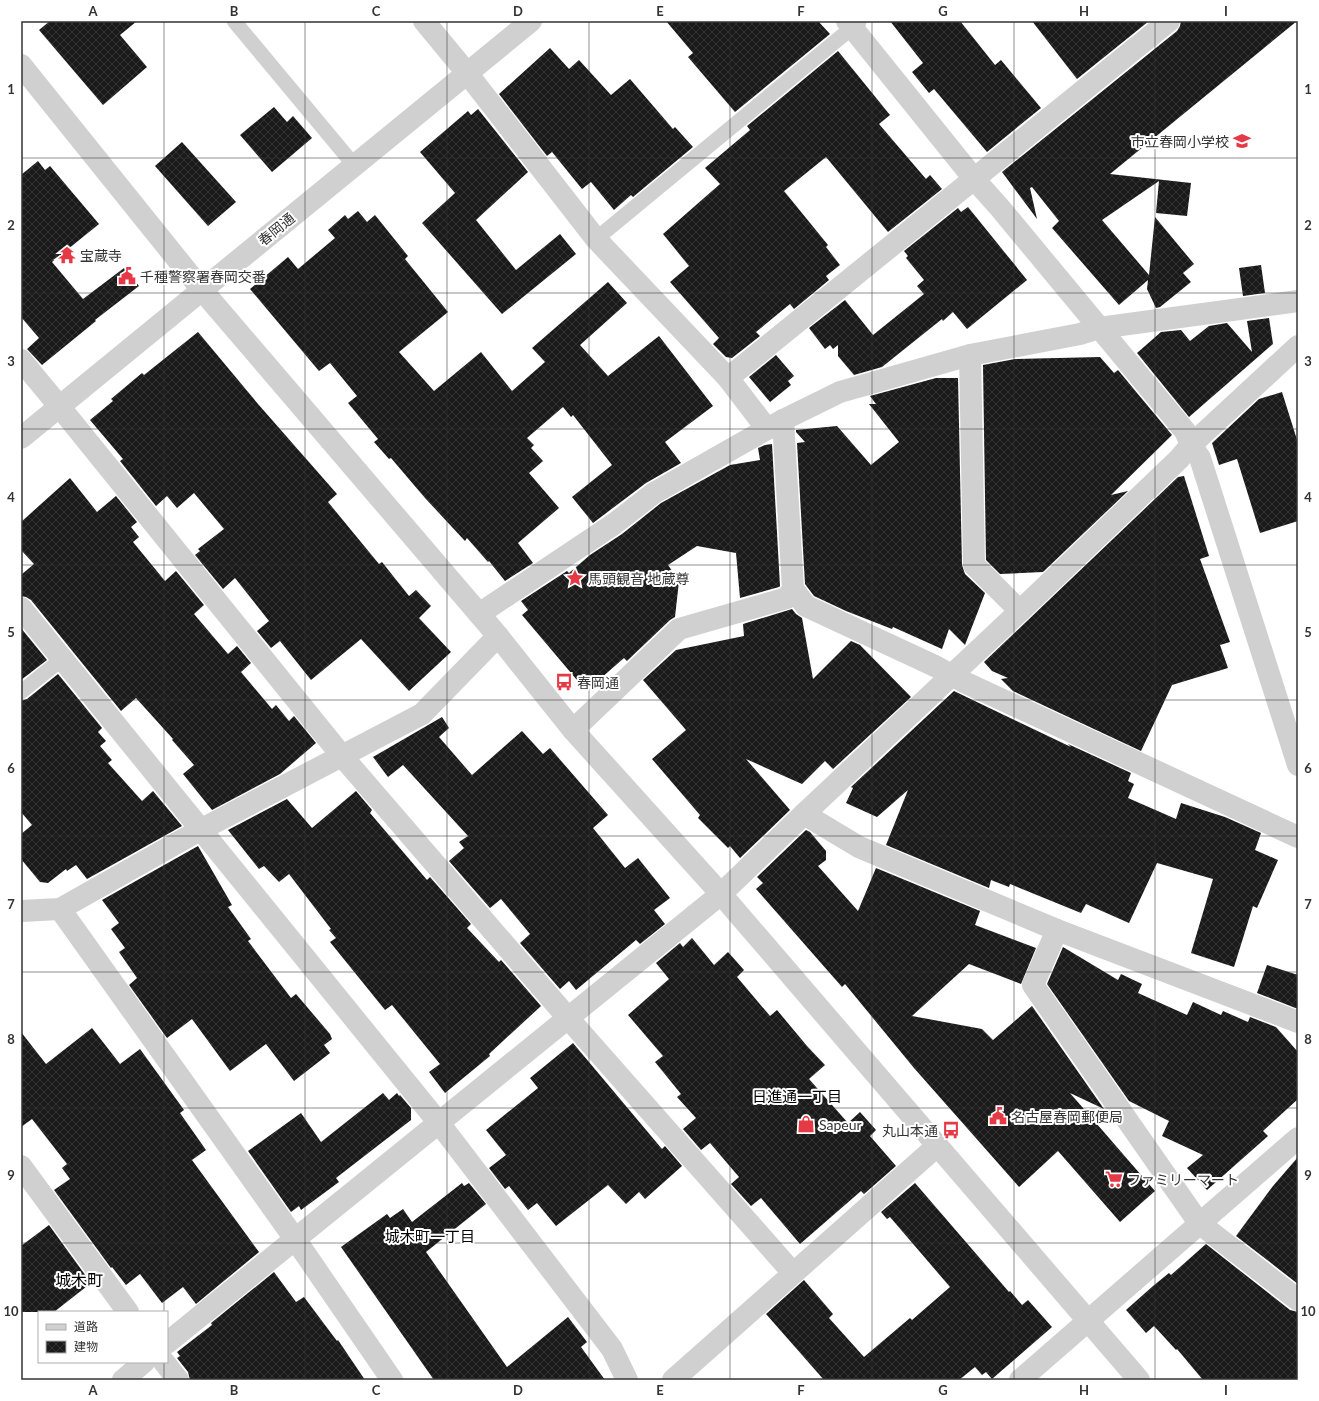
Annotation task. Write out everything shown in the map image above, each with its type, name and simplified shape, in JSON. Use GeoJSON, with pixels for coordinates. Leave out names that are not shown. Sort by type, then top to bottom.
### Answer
{"type":"FeatureCollection","features":[{"type":"Feature","properties":{"kind":"street"},"geometry":{"type":"LineString","coordinates":[[424,21],[467,73],[596,239],[728,378],[775,425],[793,589],[806,606],[937,667],[951,676],[1298,837]]}},
{"type":"Feature","properties":{"kind":"street","name":"春岡通"},"geometry":{"type":"LineString","coordinates":[[21,438],[531,21]]}},
{"type":"Feature","properties":{"kind":"street"},"geometry":{"type":"LineString","coordinates":[[728,378],[975,180],[1169,21]]}},
{"type":"Feature","properties":{"kind":"street"},"geometry":{"type":"LineString","coordinates":[[853,23],[975,180],[1000,208],[1185,431],[1191,445],[1200,458],[1298,764]]}},
{"type":"Feature","properties":{"kind":"street"},"geometry":{"type":"LineString","coordinates":[[21,65],[202,290],[498,636],[573,730],[721,894],[1139,1380]]}},
{"type":"Feature","properties":{"kind":"street"},"geometry":{"type":"LineString","coordinates":[[479,614],[614,524],[654,493],[775,425],[840,392],[970,355],[1080,334],[1099,328],[1298,301]]}},
{"type":"Feature","properties":{"kind":"street"},"geometry":{"type":"LineString","coordinates":[[168,1342],[721,894],[1020,611],[1179,459],[1191,445],[1298,346]]}},
{"type":"Feature","properties":{"kind":"street"},"geometry":{"type":"LineString","coordinates":[[970,355],[974,565],[1020,611]]}},
{"type":"Feature","properties":{"kind":"street"},"geometry":{"type":"LineString","coordinates":[[21,360],[60,406],[342,756],[568,1018],[793,1273]]}},
{"type":"Feature","properties":{"kind":"street"},"geometry":{"type":"LineString","coordinates":[[573,730],[679,629],[787,598],[793,589]]}},
{"type":"Feature","properties":{"kind":"street"},"geometry":{"type":"LineString","coordinates":[[21,608],[439,1123],[612,1349],[627,1380]]}},
{"type":"Feature","properties":{"kind":"street"},"geometry":{"type":"LineString","coordinates":[[21,911],[60,909],[200,830],[422,714],[498,636]]}},
{"type":"Feature","properties":{"kind":"street"},"geometry":{"type":"LineString","coordinates":[[804,814],[859,847],[1057,930],[1298,1022]]}},
{"type":"Feature","properties":{"kind":"street"},"geometry":{"type":"LineString","coordinates":[[60,909],[295,1239],[392,1380]]}},
{"type":"Feature","properties":{"kind":"street"},"geometry":{"type":"LineString","coordinates":[[1057,930],[1033,985],[1199,1224],[1298,1300]]}},
{"type":"Feature","properties":{"kind":"street"},"geometry":{"type":"LineString","coordinates":[[1020,1380],[1298,1138]]}},
{"type":"Feature","properties":{"kind":"street"},"geometry":{"type":"LineString","coordinates":[[673,1380],[937,1146]]}},
{"type":"Feature","properties":{"kind":"street"},"geometry":{"type":"LineString","coordinates":[[21,1166],[127,1311]]}},
{"type":"Feature","properties":{"kind":"street"},"geometry":{"type":"LineString","coordinates":[[123,1380],[143,1363]]}},
{"type":"Feature","properties":{"kind":"street"},"geometry":{"type":"LineString","coordinates":[[165,1363],[178,1380]]}},
{"type":"Feature","properties":{"kind":"lane"},"geometry":{"type":"LineString","coordinates":[[234,21],[354,165]]}},
{"type":"Feature","properties":{"kind":"lane"},"geometry":{"type":"LineString","coordinates":[[596,239],[853,23]]}},
{"type":"Feature","properties":{"kind":"lane"},"geometry":{"type":"LineString","coordinates":[[21,692],[62,659]]}},
{"type":"Feature","properties":{"kind":"building"},"geometry":{"type":"Polygon","coordinates":[[[50,21],[137,21],[120,35],[147,67],[103,105],[39,30],[50,21]]]}},
{"type":"Feature","properties":{"kind":"building"},"geometry":{"type":"Polygon","coordinates":[[[666,21],[818,21],[830,34],[735,112],[688,57],[693,53],[666,21]]]}},
{"type":"Feature","properties":{"kind":"building"},"geometry":{"type":"Polygon","coordinates":[[[890,21],[960,21],[995,65],[1001,60],[1041,108],[987,152],[934,89],[929,93],[912,72],[923,63],[890,21]]]}},
{"type":"Feature","properties":{"kind":"building"},"geometry":{"type":"Polygon","coordinates":[[[1032,21],[1149,21],[1077,79],[1032,21]]]}},
{"type":"Feature","properties":{"kind":"building"},"geometry":{"type":"Polygon","coordinates":[[[1181,21],[1297,21],[1110,174],[1191,183],[1187,216],[1156,213],[1159,181],[1102,220],[1149,275],[1155,217],[1194,264],[1183,273],[1191,282],[1160,307],[1156,308],[1147,289],[1148,280],[1119,305],[1052,228],[1059,221],[1032,187],[1030,188],[1037,219],[1002,172],[1177,31],[1181,21]]]}},
{"type":"Feature","properties":{"kind":"building"},"geometry":{"type":"Polygon","coordinates":[[[550,48],[569,69],[579,60],[611,95],[630,79],[673,129],[675,127],[693,147],[633,197],[631,195],[614,210],[591,182],[582,189],[552,152],[547,156],[499,94],[550,48]]]}},
{"type":"Feature","properties":{"kind":"building"},"geometry":{"type":"Polygon","coordinates":[[[838,51],[890,115],[879,124],[926,179],[930,175],[942,189],[888,232],[826,157],[784,191],[828,245],[826,247],[840,265],[826,276],[829,280],[794,309],[790,304],[756,332],[760,336],[732,358],[726,357],[713,344],[719,338],[670,282],[689,266],[663,234],[720,184],[705,168],[750,130],[747,126],[838,51]]]}},
{"type":"Feature","properties":{"kind":"building"},"geometry":{"type":"Polygon","coordinates":[[[274,107],[287,122],[293,116],[312,138],[272,172],[240,135],[274,107]]]}},
{"type":"Feature","properties":{"kind":"building"},"geometry":{"type":"Polygon","coordinates":[[[478,109],[528,172],[476,220],[516,270],[560,234],[576,254],[502,314],[422,223],[455,193],[420,152],[468,111],[471,115],[478,109]]]}},
{"type":"Feature","properties":{"kind":"building"},"geometry":{"type":"Polygon","coordinates":[[[182,142],[236,202],[208,226],[155,166],[182,142]]]}},
{"type":"Feature","properties":{"kind":"building","name":"宝蔵寺"},"geometry":{"type":"Polygon","coordinates":[[[38,161],[45,170],[50,166],[99,224],[52,262],[83,299],[124,268],[139,286],[95,320],[96,321],[42,365],[27,349],[39,338],[21,317],[21,175],[38,161]]]}},
{"type":"Feature","properties":{"kind":"building"},"geometry":{"type":"Polygon","coordinates":[[[968,207],[1027,280],[967,329],[953,312],[943,321],[942,319],[882,367],[854,375],[838,356],[838,345],[833,349],[830,345],[825,349],[809,328],[845,300],[873,335],[924,294],[917,286],[924,280],[906,258],[908,256],[904,251],[958,208],[961,212],[968,207]]]}},
{"type":"Feature","properties":{"kind":"building"},"geometry":{"type":"Polygon","coordinates":[[[358,211],[367,222],[375,215],[408,256],[405,259],[448,312],[399,352],[434,391],[481,352],[512,391],[545,362],[532,348],[608,282],[627,303],[580,345],[608,376],[659,336],[713,406],[665,442],[681,463],[646,483],[593,523],[572,497],[612,465],[573,415],[571,417],[563,407],[527,438],[534,445],[531,448],[543,461],[529,473],[559,508],[518,543],[533,563],[505,581],[489,561],[488,562],[467,538],[465,541],[425,498],[391,458],[389,459],[374,442],[378,439],[348,403],[357,396],[330,363],[319,371],[250,289],[288,257],[298,269],[335,238],[328,230],[345,215],[348,219],[358,211]]]}},
{"type":"Feature","properties":{"kind":"building"},"geometry":{"type":"Polygon","coordinates":[[[1261,265],[1265,293],[1243,296],[1239,268],[1261,265]]]}},
{"type":"Feature","properties":{"kind":"building"},"geometry":{"type":"Polygon","coordinates":[[[1269,318],[1273,344],[1189,417],[1137,353],[1161,332],[1181,330],[1190,341],[1209,326],[1227,323],[1252,352],[1247,321],[1269,318]]]}},
{"type":"Feature","properties":{"kind":"building"},"geometry":{"type":"Polygon","coordinates":[[[198,332],[258,404],[337,494],[328,502],[379,564],[382,562],[409,596],[416,590],[431,606],[419,618],[451,652],[409,691],[361,639],[311,680],[280,641],[271,648],[257,631],[269,621],[235,578],[223,589],[195,555],[200,551],[198,549],[224,529],[194,493],[177,508],[167,496],[156,506],[120,461],[123,459],[90,420],[113,401],[111,399],[142,373],[144,375],[198,332]]]}},
{"type":"Feature","properties":{"kind":"building"},"geometry":{"type":"Polygon","coordinates":[[[776,355],[794,376],[788,381],[791,385],[770,402],[749,377],[776,355]]]}},
{"type":"Feature","properties":{"kind":"building"},"geometry":{"type":"Polygon","coordinates":[[[1100,357],[1114,373],[1118,370],[1172,435],[1111,495],[1128,491],[1043,572],[1000,574],[986,560],[983,365],[1015,359],[1100,357]]]}},
{"type":"Feature","properties":{"kind":"building"},"geometry":{"type":"Polygon","coordinates":[[[936,378],[958,378],[962,565],[965,574],[985,593],[965,645],[949,629],[942,649],[893,627],[892,629],[846,611],[814,596],[805,584],[797,443],[805,442],[796,432],[796,430],[837,426],[871,465],[899,442],[869,404],[876,404],[870,396],[936,378]]]}},
{"type":"Feature","properties":{"kind":"building"},"geometry":{"type":"Polygon","coordinates":[[[1282,392],[1298,443],[1298,521],[1260,533],[1237,459],[1219,465],[1212,443],[1259,399],[1282,392]]]}},
{"type":"Feature","properties":{"kind":"building"},"geometry":{"type":"Polygon","coordinates":[[[772,444],[780,586],[740,598],[736,553],[697,546],[668,565],[679,581],[675,617],[627,661],[624,658],[592,686],[582,686],[522,615],[528,610],[521,601],[567,571],[569,573],[590,555],[622,534],[661,503],[730,465],[760,460],[758,448],[772,444]]]}},
{"type":"Feature","properties":{"kind":"building"},"geometry":{"type":"Polygon","coordinates":[[[1184,476],[1209,556],[1200,559],[1230,642],[1220,645],[1228,668],[1172,685],[1141,751],[1013,691],[1001,679],[1008,678],[992,671],[984,662],[1178,477],[1184,476]]]}},
{"type":"Feature","properties":{"kind":"building"},"geometry":{"type":"Polygon","coordinates":[[[70,478],[97,512],[116,496],[137,522],[131,527],[139,537],[133,542],[165,581],[176,571],[204,605],[194,614],[228,654],[237,646],[251,663],[241,672],[272,709],[276,705],[289,721],[294,716],[316,743],[280,774],[212,810],[183,774],[194,765],[172,740],[173,739],[136,698],[121,711],[31,600],[21,596],[21,575],[34,564],[21,550],[21,522],[70,478]]]}},
{"type":"Feature","properties":{"kind":"building"},"geometry":{"type":"Polygon","coordinates":[[[792,609],[802,618],[813,679],[851,641],[860,645],[911,697],[833,769],[825,761],[802,784],[746,759],[790,810],[740,858],[730,846],[728,848],[698,818],[700,815],[652,759],[686,730],[643,680],[676,650],[744,636],[743,624],[792,609]]]}},
{"type":"Feature","properties":{"kind":"building"},"geometry":{"type":"Polygon","coordinates":[[[21,628],[47,660],[21,680],[21,628]]]}},
{"type":"Feature","properties":{"kind":"building"},"geometry":{"type":"Polygon","coordinates":[[[58,674],[102,728],[98,732],[106,741],[100,746],[112,760],[108,763],[142,801],[153,791],[182,826],[87,879],[76,865],[67,871],[66,869],[48,883],[40,882],[21,859],[21,834],[32,825],[21,812],[21,701],[27,699],[58,674]]]}},
{"type":"Feature","properties":{"kind":"building"},"geometry":{"type":"Polygon","coordinates":[[[954,691],[1071,747],[1068,744],[1131,773],[1128,781],[1134,784],[1128,798],[1176,819],[1181,803],[1225,817],[1261,833],[1255,850],[1278,860],[1257,908],[1253,906],[1234,967],[1191,953],[1213,879],[1157,863],[1129,923],[1086,904],[1081,913],[1010,884],[1009,887],[991,880],[989,888],[886,845],[908,790],[877,817],[846,803],[853,788],[851,787],[954,691]]]}},
{"type":"Feature","properties":{"kind":"building"},"geometry":{"type":"Polygon","coordinates":[[[442,717],[449,728],[439,737],[472,775],[522,731],[543,754],[550,748],[608,815],[593,828],[625,868],[638,858],[670,898],[654,910],[665,924],[640,944],[636,940],[576,990],[569,981],[560,989],[520,943],[530,934],[501,899],[490,908],[449,861],[464,848],[459,842],[468,836],[403,765],[388,777],[373,757],[442,717]]]}},
{"type":"Feature","properties":{"kind":"building"},"geometry":{"type":"Polygon","coordinates":[[[356,791],[372,810],[370,813],[427,880],[430,877],[471,924],[467,928],[499,962],[501,960],[541,1006],[489,1054],[490,1056],[445,1093],[429,1072],[440,1064],[392,1005],[385,1010],[330,942],[336,938],[329,930],[331,929],[289,874],[279,882],[264,866],[259,869],[228,830],[287,799],[312,828],[356,791]]]}},
{"type":"Feature","properties":{"kind":"building"},"geometry":{"type":"Polygon","coordinates":[[[806,830],[810,832],[826,851],[826,860],[818,866],[858,911],[876,868],[980,911],[975,925],[1036,948],[1021,984],[969,964],[912,1016],[982,1029],[993,1040],[1032,1006],[1104,1109],[1070,1093],[1155,1191],[1120,1222],[1058,1151],[1019,1187],[914,1068],[845,984],[842,987],[756,889],[763,883],[757,877],[806,830]]]}},
{"type":"Feature","properties":{"kind":"building"},"geometry":{"type":"Polygon","coordinates":[[[198,846],[232,905],[228,907],[251,939],[248,941],[291,998],[296,994],[330,1034],[332,1039],[324,1045],[330,1053],[294,1081],[266,1044],[230,1071],[192,1019],[167,1038],[129,985],[137,978],[119,952],[125,948],[111,929],[119,923],[102,900],[198,846]]]}},
{"type":"Feature","properties":{"kind":"building"},"geometry":{"type":"Polygon","coordinates":[[[692,938],[714,965],[728,952],[744,970],[737,977],[770,1016],[777,1010],[825,1065],[809,1079],[848,1123],[860,1112],[876,1130],[870,1136],[896,1166],[864,1194],[861,1191],[800,1244],[761,1198],[751,1206],[731,1184],[739,1177],[710,1143],[701,1150],[683,1129],[696,1118],[677,1097],[681,1094],[655,1062],[663,1056],[628,1015],[669,979],[656,963],[680,943],[683,947],[692,938]]]}},
{"type":"Feature","properties":{"kind":"building"},"geometry":{"type":"Polygon","coordinates":[[[1063,947],[1118,980],[1121,974],[1142,984],[1138,993],[1187,1015],[1193,1002],[1221,1015],[1223,1011],[1248,1022],[1250,1017],[1276,1027],[1298,1052],[1298,1099],[1263,1131],[1268,1136],[1207,1190],[1187,1168],[1203,1155],[1162,1136],[1169,1121],[1129,1101],[1047,984],[1063,947]]]}},
{"type":"Feature","properties":{"kind":"building"},"geometry":{"type":"Polygon","coordinates":[[[1267,965],[1298,975],[1298,1009],[1257,993],[1267,965]]]}},
{"type":"Feature","properties":{"kind":"building"},"geometry":{"type":"Polygon","coordinates":[[[92,1028],[120,1064],[140,1049],[184,1110],[180,1113],[206,1150],[192,1160],[259,1252],[196,1304],[183,1287],[162,1303],[140,1274],[126,1285],[112,1267],[111,1268],[54,1190],[70,1179],[62,1168],[67,1164],[32,1119],[21,1127],[21,1032],[46,1064],[92,1028]]]}},
{"type":"Feature","properties":{"kind":"building"},"geometry":{"type":"Polygon","coordinates":[[[573,1043],[662,1149],[665,1146],[682,1166],[645,1199],[639,1192],[626,1204],[608,1185],[556,1226],[537,1203],[528,1210],[509,1186],[505,1189],[489,1168],[506,1155],[486,1130],[538,1088],[530,1078],[573,1043]]]}},
{"type":"Feature","properties":{"kind":"building"},"geometry":{"type":"Polygon","coordinates":[[[383,1093],[389,1100],[397,1093],[399,1096],[400,1095],[411,1108],[411,1120],[336,1178],[339,1182],[301,1210],[299,1206],[291,1212],[248,1151],[301,1113],[321,1142],[383,1093]]]}},
{"type":"Feature","properties":{"kind":"building"},"geometry":{"type":"Polygon","coordinates":[[[1298,1157],[1298,1284],[1236,1236],[1273,1186],[1298,1157]]]}},
{"type":"Feature","properties":{"kind":"building"},"geometry":{"type":"Polygon","coordinates":[[[462,1183],[464,1186],[469,1183],[486,1204],[426,1252],[507,1367],[568,1317],[587,1342],[581,1347],[605,1380],[434,1380],[341,1247],[387,1214],[390,1218],[403,1209],[412,1222],[462,1183]]]}},
{"type":"Feature","properties":{"kind":"building"},"geometry":{"type":"Polygon","coordinates":[[[915,1183],[1009,1292],[1010,1291],[1022,1305],[1028,1300],[1052,1327],[992,1379],[986,1372],[982,1375],[975,1367],[959,1380],[824,1380],[766,1314],[804,1280],[833,1314],[829,1318],[864,1357],[910,1318],[912,1320],[950,1287],[890,1217],[887,1219],[881,1212],[915,1183]]]}},
{"type":"Feature","properties":{"kind":"building"},"geometry":{"type":"Polygon","coordinates":[[[49,1225],[91,1283],[55,1311],[21,1312],[21,1246],[49,1225]]]}},
{"type":"Feature","properties":{"kind":"building"},"geometry":{"type":"Polygon","coordinates":[[[1206,1244],[1290,1310],[1298,1312],[1298,1380],[1203,1380],[1177,1349],[1176,1350],[1154,1326],[1146,1333],[1126,1310],[1169,1273],[1171,1275],[1206,1244]]]}},
{"type":"Feature","properties":{"kind":"building"},"geometry":{"type":"Polygon","coordinates":[[[274,1272],[296,1302],[304,1297],[337,1341],[338,1340],[365,1380],[190,1380],[188,1372],[177,1358],[180,1356],[177,1352],[212,1325],[211,1323],[274,1272]]]}},
{"type":"Feature","properties":{"kind":"place","name":"市立春岡小学校"},"geometry":{"type":"Point","coordinates":[1242,141]}},
{"type":"Feature","properties":{"kind":"place","name":"宝蔵寺"},"geometry":{"type":"Point","coordinates":[67,255]}},
{"type":"Feature","properties":{"kind":"place","name":"千種警察署春岡交番"},"geometry":{"type":"Point","coordinates":[127,276]}},
{"type":"Feature","properties":{"kind":"place","name":"馬頭観音 地蔵尊"},"geometry":{"type":"Point","coordinates":[575,578]}},
{"type":"Feature","properties":{"kind":"place","name":"春岡通"},"geometry":{"type":"Point","coordinates":[564,682]}},
{"type":"Feature","properties":{"kind":"place","name":"名古屋春岡郵便局"},"geometry":{"type":"Point","coordinates":[998,1116]}},
{"type":"Feature","properties":{"kind":"place","name":"Sapeur"},"geometry":{"type":"Point","coordinates":[806,1124]}},
{"type":"Feature","properties":{"kind":"place","name":"丸山本通"},"geometry":{"type":"Point","coordinates":[951,1130]}},
{"type":"Feature","properties":{"kind":"place","name":"ファミリーマート"},"geometry":{"type":"Point","coordinates":[1114,1179]}},
{"type":"Feature","properties":{"kind":"district","name":"日進通一丁目"},"geometry":{"type":"Point","coordinates":[797,1096]}},
{"type":"Feature","properties":{"kind":"district","name":"城木町一丁目"},"geometry":{"type":"Point","coordinates":[430,1236]}},
{"type":"Feature","properties":{"kind":"district","name":"城木町"},"geometry":{"type":"Point","coordinates":[79,1279]}}]}
